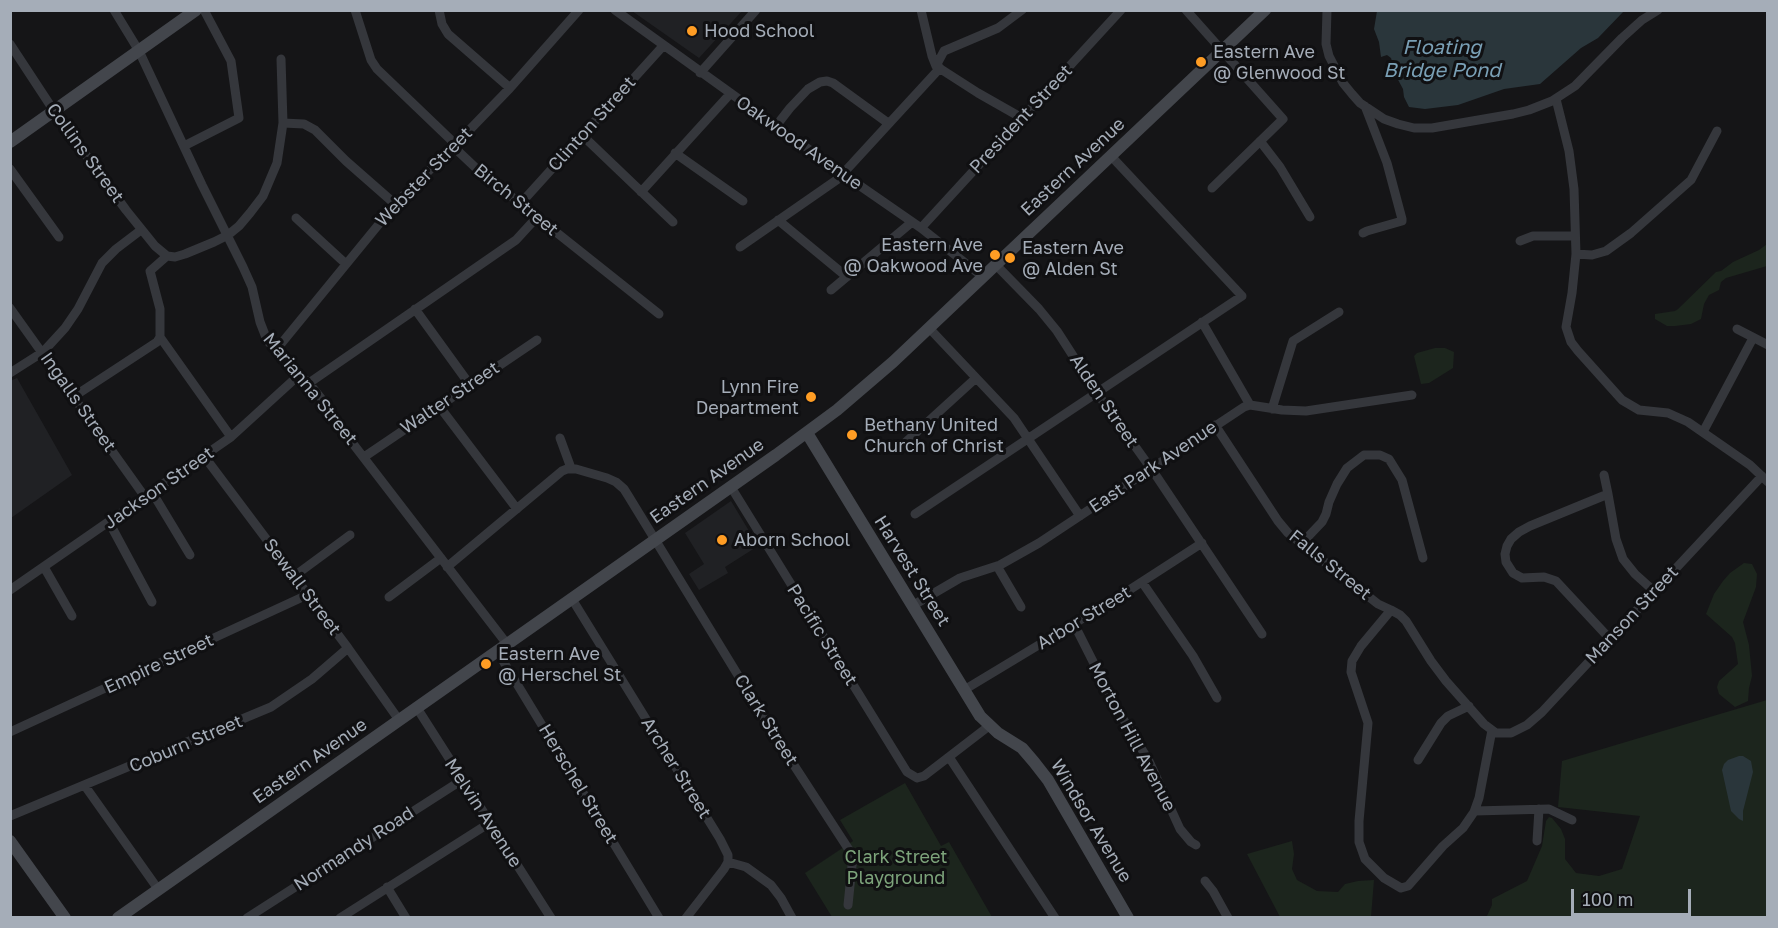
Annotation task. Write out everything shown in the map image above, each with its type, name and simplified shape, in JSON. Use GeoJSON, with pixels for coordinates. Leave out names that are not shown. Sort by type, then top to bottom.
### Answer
{"type":"FeatureCollection","features":[{"type":"Feature","properties":{"kind":"main road"},"geometry":{"type":"LineString","coordinates":[[10,141],[196,10]]}},
{"type":"Feature","properties":{"kind":"main road","name":"Eastern Avenue"},"geometry":{"type":"LineString","coordinates":[[118,918],[807,433],[858,392],[929,328],[1265,10]]}},
{"type":"Feature","properties":{"kind":"main road","name":"Harvest Street"},"geometry":{"type":"LineString","coordinates":[[807,433],[980,716],[989,726]]}},
{"type":"Feature","properties":{"kind":"main road","name":"Windsor Avenue"},"geometry":{"type":"LineString","coordinates":[[989,726],[1022,748],[1048,780],[1128,918]]}},
{"type":"Feature","properties":{"kind":"main road"},"geometry":{"type":"LineString","coordinates":[[10,841],[65,918]]}},
{"type":"Feature","properties":{"kind":"street","name":"Marianna Street"},"geometry":{"type":"LineString","coordinates":[[114,10],[139,51],[228,234],[252,287],[262,331],[276,350],[309,383],[441,558],[502,647]]}},
{"type":"Feature","properties":{"kind":"street"},"geometry":{"type":"LineString","coordinates":[[184,146],[239,118],[231,61],[204,10]]}},
{"type":"Feature","properties":{"kind":"street","name":"Birch Street"},"geometry":{"type":"LineString","coordinates":[[355,10],[370,60],[377,69],[450,139],[478,170],[659,314]]}},
{"type":"Feature","properties":{"kind":"street"},"geometry":{"type":"LineString","coordinates":[[439,10],[442,24],[448,33],[510,88]]}},
{"type":"Feature","properties":{"kind":"street","name":"Webster Street"},"geometry":{"type":"LineString","coordinates":[[276,350],[395,204],[510,88],[579,10]]}},
{"type":"Feature","properties":{"kind":"street","name":"Oakwood Avenue"},"geometry":{"type":"LineString","coordinates":[[615,10],[700,73],[916,225],[983,277]]}},
{"type":"Feature","properties":{"kind":"street"},"geometry":{"type":"LineString","coordinates":[[700,73],[756,10]]}},
{"type":"Feature","properties":{"kind":"street"},"geometry":{"type":"LineString","coordinates":[[921,10],[932,56],[938,67],[1022,118]]}},
{"type":"Feature","properties":{"kind":"street"},"geometry":{"type":"LineString","coordinates":[[740,247],[838,179],[938,67],[944,51],[998,28],[1022,10]]}},
{"type":"Feature","properties":{"kind":"street","name":"President Street"},"geometry":{"type":"LineString","coordinates":[[831,290],[916,225],[1022,118],[1121,10]]}},
{"type":"Feature","properties":{"kind":"street"},"geometry":{"type":"LineString","coordinates":[[1186,10],[1282,119],[1212,188]]}},
{"type":"Feature","properties":{"kind":"street"},"geometry":{"type":"LineString","coordinates":[[1327,10],[1326,44],[1329,56],[1343,83],[1365,106],[1384,119],[1414,128],[1432,128],[1513,114],[1556,99],[1584,78],[1632,28],[1658,10]]}},
{"type":"Feature","properties":{"kind":"street","name":"Clinton Street"},"geometry":{"type":"LineString","coordinates":[[521,203],[663,46]]}},
{"type":"Feature","properties":{"kind":"street","name":"Collins Street"},"geometry":{"type":"LineString","coordinates":[[11,47],[54,111],[141,230],[166,256]]}},
{"type":"Feature","properties":{"kind":"street"},"geometry":{"type":"LineString","coordinates":[[73,397],[157,342],[160,337],[160,309],[150,271],[166,256],[175,257],[184,254],[228,234],[239,226],[266,190],[277,163],[283,123],[280,59]]}},
{"type":"Feature","properties":{"kind":"street"},"geometry":{"type":"LineString","coordinates":[[776,126],[798,99],[820,82],[832,83],[888,123]]}},
{"type":"Feature","properties":{"kind":"street"},"geometry":{"type":"LineString","coordinates":[[641,192],[730,94]]}},
{"type":"Feature","properties":{"kind":"street"},"geometry":{"type":"LineString","coordinates":[[1556,99],[1573,176],[1576,254],[1566,327],[1568,334],[1578,351],[1631,406],[1639,410],[1677,416],[1750,465],[1765,479]]}},
{"type":"Feature","properties":{"kind":"street"},"geometry":{"type":"LineString","coordinates":[[1363,233],[1402,221],[1388,163],[1365,106]]}},
{"type":"Feature","properties":{"kind":"street"},"geometry":{"type":"LineString","coordinates":[[283,123],[304,124],[315,130],[395,204]]}},
{"type":"Feature","properties":{"kind":"street"},"geometry":{"type":"LineString","coordinates":[[1576,254],[1592,255],[1606,251],[1631,233],[1691,180],[1717,131]]}},
{"type":"Feature","properties":{"kind":"street"},"geometry":{"type":"LineString","coordinates":[[582,135],[673,222]]}},
{"type":"Feature","properties":{"kind":"street"},"geometry":{"type":"LineString","coordinates":[[1260,141],[1280,167],[1310,218]]}},
{"type":"Feature","properties":{"kind":"street"},"geometry":{"type":"LineString","coordinates":[[675,153],[743,201]]}},
{"type":"Feature","properties":{"kind":"street"},"geometry":{"type":"LineString","coordinates":[[915,514],[1242,296],[1111,156]]}},
{"type":"Feature","properties":{"kind":"street"},"geometry":{"type":"LineString","coordinates":[[10,169],[59,237]]}},
{"type":"Feature","properties":{"kind":"street"},"geometry":{"type":"LineString","coordinates":[[309,383],[516,240],[538,216]]}},
{"type":"Feature","properties":{"kind":"street"},"geometry":{"type":"LineString","coordinates":[[296,218],[346,264]]}},
{"type":"Feature","properties":{"kind":"street"},"geometry":{"type":"LineString","coordinates":[[778,220],[848,277]]}},
{"type":"Feature","properties":{"kind":"street"},"geometry":{"type":"LineString","coordinates":[[10,373],[43,352],[78,309],[102,263],[141,230]]}},
{"type":"Feature","properties":{"kind":"street"},"geometry":{"type":"LineString","coordinates":[[1520,241],[1533,236],[1575,236]]}},
{"type":"Feature","properties":{"kind":"street","name":"Alden Street"},"geometry":{"type":"LineString","coordinates":[[996,265],[1052,324],[1262,634]]}},
{"type":"Feature","properties":{"kind":"street","name":"Ingalls Street"},"geometry":{"type":"LineString","coordinates":[[10,308],[73,397],[149,494],[190,555]]}},
{"type":"Feature","properties":{"kind":"street"},"geometry":{"type":"LineString","coordinates":[[416,309],[470,385]]}},
{"type":"Feature","properties":{"kind":"street"},"geometry":{"type":"LineString","coordinates":[[1272,408],[1293,341],[1339,312]]}},
{"type":"Feature","properties":{"kind":"street"},"geometry":{"type":"LineString","coordinates":[[1202,322],[1250,405],[1306,411],[1412,395]]}},
{"type":"Feature","properties":{"kind":"street"},"geometry":{"type":"LineString","coordinates":[[929,328],[1007,410],[1080,516]]}},
{"type":"Feature","properties":{"kind":"street"},"geometry":{"type":"LineString","coordinates":[[1737,329],[1767,345]]}},
{"type":"Feature","properties":{"kind":"street"},"geometry":{"type":"LineString","coordinates":[[160,337],[231,437]]}},
{"type":"Feature","properties":{"kind":"street"},"geometry":{"type":"LineString","coordinates":[[1703,432],[1753,338]]}},
{"type":"Feature","properties":{"kind":"street","name":"Walter Street"},"geometry":{"type":"LineString","coordinates":[[364,457],[537,340]]}},
{"type":"Feature","properties":{"kind":"street","name":"Jackson Street"},"geometry":{"type":"LineString","coordinates":[[10,590],[231,437],[299,375]]}},
{"type":"Feature","properties":{"kind":"street"},"geometry":{"type":"LineString","coordinates":[[897,450],[976,378]]}},
{"type":"Feature","properties":{"kind":"street","name":"East Park Avenue"},"geometry":{"type":"LineString","coordinates":[[912,606],[960,578],[997,566],[1039,543],[1244,406],[1250,405]]}},
{"type":"Feature","properties":{"kind":"street"},"geometry":{"type":"LineString","coordinates":[[439,406],[517,509]]}},
{"type":"Feature","properties":{"kind":"street","name":"Falls Street"},"geometry":{"type":"LineString","coordinates":[[1215,425],[1288,533],[1378,604],[1406,621],[1431,661],[1484,724],[1492,730]]}},
{"type":"Feature","properties":{"kind":"street"},"geometry":{"type":"LineString","coordinates":[[447,567],[562,471],[570,468],[560,438]]}},
{"type":"Feature","properties":{"kind":"street"},"geometry":{"type":"LineString","coordinates":[[1302,543],[1322,522],[1337,484],[1347,468],[1364,455],[1380,455],[1389,459],[1402,480],[1423,558]]}},
{"type":"Feature","properties":{"kind":"street","name":"Sewall Street"},"geometry":{"type":"LineString","coordinates":[[204,456],[399,720]]}},
{"type":"Feature","properties":{"kind":"street","name":"Clark Street"},"geometry":{"type":"LineString","coordinates":[[570,468],[596,474],[616,482],[629,496],[777,739],[853,856],[848,905]]}},
{"type":"Feature","properties":{"kind":"street"},"geometry":{"type":"LineString","coordinates":[[1604,474],[1616,539],[1623,559],[1635,574],[1655,592]]}},
{"type":"Feature","properties":{"kind":"street","name":"Manson Street"},"geometry":{"type":"LineString","coordinates":[[1492,730],[1496,733],[1511,733],[1527,725],[1550,705],[1610,639],[1765,479]]}},
{"type":"Feature","properties":{"kind":"street","name":"Pacific Street"},"geometry":{"type":"LineString","coordinates":[[731,487],[907,772],[917,778],[924,776],[949,757]]}},
{"type":"Feature","properties":{"kind":"street"},"geometry":{"type":"LineString","coordinates":[[1608,494],[1530,526],[1511,539],[1505,554],[1506,562],[1513,573],[1522,578],[1544,577],[1556,581],[1610,639]]}},
{"type":"Feature","properties":{"kind":"street"},"geometry":{"type":"LineString","coordinates":[[109,522],[152,602]]}},
{"type":"Feature","properties":{"kind":"street"},"geometry":{"type":"LineString","coordinates":[[293,577],[351,536]]}},
{"type":"Feature","properties":{"kind":"street","name":"Arbor Street"},"geometry":{"type":"LineString","coordinates":[[964,690],[1202,543]]}},
{"type":"Feature","properties":{"kind":"street"},"geometry":{"type":"LineString","coordinates":[[389,597],[441,558]]}},
{"type":"Feature","properties":{"kind":"street"},"geometry":{"type":"LineString","coordinates":[[997,566],[1021,607]]}},
{"type":"Feature","properties":{"kind":"street"},"geometry":{"type":"LineString","coordinates":[[44,567],[72,616]]}},
{"type":"Feature","properties":{"kind":"street"},"geometry":{"type":"LineString","coordinates":[[1142,582],[1192,656],[1217,698]]}},
{"type":"Feature","properties":{"kind":"street","name":"Empire Street"},"geometry":{"type":"LineString","coordinates":[[10,732],[307,595]]}},
{"type":"Feature","properties":{"kind":"street","name":"Archer Street"},"geometry":{"type":"LineString","coordinates":[[572,599],[725,847],[728,862]]}},
{"type":"Feature","properties":{"kind":"street"},"geometry":{"type":"LineString","coordinates":[[1391,610],[1361,646],[1351,667],[1352,679],[1368,723],[1359,842],[1365,859],[1384,878],[1401,888],[1408,886],[1462,828],[1475,810],[1492,730]]}},
{"type":"Feature","properties":{"kind":"street","name":"Morton Hill Avenue"},"geometry":{"type":"LineString","coordinates":[[1074,624],[1117,710],[1149,761],[1180,829],[1196,845]]}},
{"type":"Feature","properties":{"kind":"street","name":"Herschel Street"},"geometry":{"type":"LineString","coordinates":[[502,647],[659,918]]}},
{"type":"Feature","properties":{"kind":"street","name":"Coburn Street"},"geometry":{"type":"LineString","coordinates":[[10,816],[271,707],[312,679],[348,648]]}},
{"type":"Feature","properties":{"kind":"street"},"geometry":{"type":"LineString","coordinates":[[1418,760],[1441,723],[1454,712],[1469,706]]}},
{"type":"Feature","properties":{"kind":"street","name":"Melvin Avenue"},"geometry":{"type":"LineString","coordinates":[[417,708],[549,917]]}},
{"type":"Feature","properties":{"kind":"street"},"geometry":{"type":"LineString","coordinates":[[989,726],[949,757],[1055,918]]}},
{"type":"Feature","properties":{"kind":"street","name":"Normandy Road"},"geometry":{"type":"LineString","coordinates":[[247,918],[462,780]]}},
{"type":"Feature","properties":{"kind":"street"},"geometry":{"type":"LineString","coordinates":[[85,786],[158,889]]}},
{"type":"Feature","properties":{"kind":"street"},"geometry":{"type":"LineString","coordinates":[[1538,841],[1539,809]]}},
{"type":"Feature","properties":{"kind":"street"},"geometry":{"type":"LineString","coordinates":[[1475,810],[1549,809],[1572,820]]}},
{"type":"Feature","properties":{"kind":"street"},"geometry":{"type":"LineString","coordinates":[[340,918],[491,822]]}},
{"type":"Feature","properties":{"kind":"street"},"geometry":{"type":"LineString","coordinates":[[686,918],[728,862],[746,867],[771,885],[792,918]]}},
{"type":"Feature","properties":{"kind":"street"},"geometry":{"type":"LineString","coordinates":[[1205,881],[1228,918]]}},
{"type":"Feature","properties":{"kind":"street"},"geometry":{"type":"LineString","coordinates":[[387,887],[406,918]]}},
{"type":"Feature","properties":{"kind":"shaded area","name":"Hood School"},"geometry":{"type":"Polygon","coordinates":[[[742,10],[699,58],[632,11],[742,10]]]}},
{"type":"Feature","properties":{"kind":"shaded area"},"geometry":{"type":"Polygon","coordinates":[[[17,378],[72,475],[11,518],[10,381],[17,378]]]}},
{"type":"Feature","properties":{"kind":"shaded area","name":"Aborn School"},"geometry":{"type":"Polygon","coordinates":[[[731,501],[758,546],[725,567],[728,573],[699,590],[689,574],[704,564],[685,533],[731,501]]]}},
{"type":"Feature","properties":{"kind":"green space"},"geometry":{"type":"Polygon","coordinates":[[[1767,244],[1767,266],[1726,278],[1721,282],[1719,290],[1709,295],[1704,304],[1701,319],[1691,324],[1667,326],[1655,319],[1655,314],[1678,309],[1716,272],[1767,244]]]}},
{"type":"Feature","properties":{"kind":"green space"},"geometry":{"type":"Polygon","coordinates":[[[1435,348],[1445,348],[1454,352],[1453,368],[1429,383],[1421,384],[1414,356],[1435,348]]]}},
{"type":"Feature","properties":{"kind":"green space"},"geometry":{"type":"Polygon","coordinates":[[[1744,563],[1752,564],[1757,574],[1756,587],[1743,622],[1749,645],[1752,676],[1748,701],[1735,707],[1719,694],[1717,687],[1719,681],[1738,664],[1735,643],[1732,637],[1706,614],[1714,594],[1723,581],[1744,563]]]}},
{"type":"Feature","properties":{"kind":"green space"},"geometry":{"type":"Polygon","coordinates":[[[1767,700],[1767,917],[1486,918],[1492,905],[1492,899],[1527,881],[1542,846],[1546,821],[1549,817],[1561,829],[1565,839],[1565,859],[1576,873],[1599,876],[1622,869],[1640,816],[1558,807],[1562,761],[1767,700]]]}},
{"type":"Feature","properties":{"kind":"green space","name":"Clark Street Playground"},"geometry":{"type":"Polygon","coordinates":[[[905,783],[941,846],[949,842],[992,917],[832,917],[805,873],[853,841],[840,820],[905,783]]]}},
{"type":"Feature","properties":{"kind":"green space"},"geometry":{"type":"Polygon","coordinates":[[[1292,841],[1294,854],[1292,869],[1297,880],[1317,891],[1338,892],[1345,884],[1374,880],[1371,917],[1280,917],[1247,854],[1292,841]]]}},
{"type":"Feature","properties":{"kind":"water","name":"Floating Bridge Pond"},"geometry":{"type":"Polygon","coordinates":[[[1377,10],[1624,11],[1598,38],[1581,48],[1540,84],[1504,89],[1458,105],[1425,109],[1409,107],[1391,58],[1387,55],[1381,57],[1374,29],[1377,10]]]}},
{"type":"Feature","properties":{"kind":"water"},"geometry":{"type":"Polygon","coordinates":[[[1739,756],[1751,761],[1753,772],[1743,811],[1743,821],[1731,811],[1722,770],[1728,760],[1739,756]]]}},
{"type":"Feature","properties":{"kind":"place","name":"Hood School"},"geometry":{"type":"Point","coordinates":[692,31]}},
{"type":"Feature","properties":{"kind":"place","name":"Eastern Ave @ Glenwood St"},"geometry":{"type":"Point","coordinates":[1201,62]}},
{"type":"Feature","properties":{"kind":"place","name":"Eastern Ave @ Oakwood Ave"},"geometry":{"type":"Point","coordinates":[995,255]}},
{"type":"Feature","properties":{"kind":"place","name":"Eastern Ave @ Alden St"},"geometry":{"type":"Point","coordinates":[1010,258]}},
{"type":"Feature","properties":{"kind":"place","name":"Lynn Fire Department"},"geometry":{"type":"Point","coordinates":[811,397]}},
{"type":"Feature","properties":{"kind":"place","name":"Bethany United Church of Christ"},"geometry":{"type":"Point","coordinates":[852,435]}},
{"type":"Feature","properties":{"kind":"place","name":"Aborn School"},"geometry":{"type":"Point","coordinates":[722,540]}},
{"type":"Feature","properties":{"kind":"place","name":"Eastern Ave @ Herschel St"},"geometry":{"type":"Point","coordinates":[486,664]}}]}
